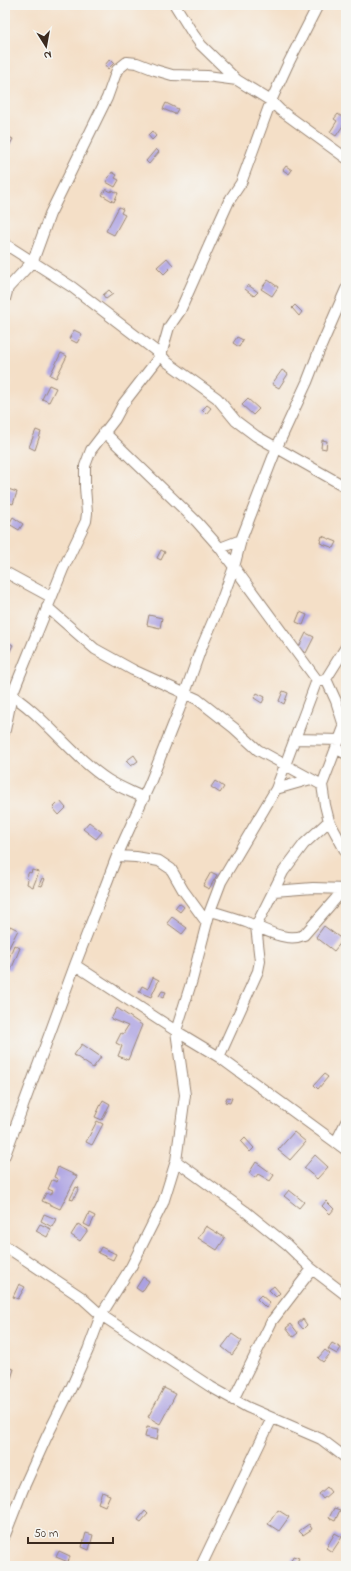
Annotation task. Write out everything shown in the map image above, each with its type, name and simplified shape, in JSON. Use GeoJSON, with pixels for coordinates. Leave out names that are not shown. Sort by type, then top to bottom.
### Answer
{"type":"FeatureCollection","features":[{"type":"Feature","properties":{"kind":"street"},"geometry":{"type":"LineString","coordinates":[[175,5],[201,45],[237,80],[271,101],[280,110],[346,158]]}},
{"type":"Feature","properties":{"kind":"street"},"geometry":{"type":"LineString","coordinates":[[5,730],[9,693],[86,521],[85,466],[91,450],[115,419],[123,404],[161,355],[169,327],[180,311],[229,201],[240,183],[271,101],[318,5]]}},
{"type":"Feature","properties":{"kind":"street"},"geometry":{"type":"LineString","coordinates":[[5,299],[8,288],[33,261],[50,214],[107,98],[118,70],[127,62],[137,63],[155,70],[172,74],[207,76],[237,80]]}},
{"type":"Feature","properties":{"kind":"street"},"geometry":{"type":"LineString","coordinates":[[5,244],[33,261],[87,298],[161,355],[167,362],[217,398],[236,421],[256,436],[346,487]]}},
{"type":"Feature","properties":{"kind":"street"},"geometry":{"type":"LineString","coordinates":[[5,1155],[117,856],[144,798],[200,651],[222,602],[234,567],[241,540],[277,448],[307,382],[346,289]]}},
{"type":"Feature","properties":{"kind":"street"},"geometry":{"type":"LineString","coordinates":[[104,432],[197,522],[220,548],[322,679],[336,700],[345,724],[341,747],[322,785],[324,806],[329,821],[346,852]]}},
{"type":"Feature","properties":{"kind":"street"},"geometry":{"type":"LineString","coordinates":[[220,548],[241,540]]}},
{"type":"Feature","properties":{"kind":"street"},"geometry":{"type":"LineString","coordinates":[[5,572],[49,602],[95,649],[133,670],[197,699],[234,728],[258,750],[322,785]]}},
{"type":"Feature","properties":{"kind":"street"},"geometry":{"type":"LineString","coordinates":[[5,1535],[23,1489],[88,1350],[101,1315],[131,1267],[163,1203],[176,1162],[185,1096],[176,1031],[192,980],[210,911],[221,882],[276,789],[295,740],[322,679],[346,647]]}},
{"type":"Feature","properties":{"kind":"street"},"geometry":{"type":"LineString","coordinates":[[9,693],[108,780],[144,798]]}},
{"type":"Feature","properties":{"kind":"street"},"geometry":{"type":"LineString","coordinates":[[295,740],[341,747]]}},
{"type":"Feature","properties":{"kind":"street"},"geometry":{"type":"LineString","coordinates":[[276,789],[311,780]]}},
{"type":"Feature","properties":{"kind":"street"},"geometry":{"type":"LineString","coordinates":[[219,1057],[258,971],[260,961],[256,926],[282,872],[313,835],[329,821]]}},
{"type":"Feature","properties":{"kind":"street"},"geometry":{"type":"LineString","coordinates":[[117,856],[136,857],[159,861],[171,869],[183,890],[207,923]]}},
{"type":"Feature","properties":{"kind":"street"},"geometry":{"type":"LineString","coordinates":[[274,891],[313,888],[346,888]]}},
{"type":"Feature","properties":{"kind":"street"},"geometry":{"type":"LineString","coordinates":[[210,911],[273,933],[288,937],[298,937],[304,935],[346,888]]}},
{"type":"Feature","properties":{"kind":"street"},"geometry":{"type":"LineString","coordinates":[[75,965],[176,1031],[219,1057],[346,1150]]}},
{"type":"Feature","properties":{"kind":"street"},"geometry":{"type":"LineString","coordinates":[[336,1142],[346,1122]]}},
{"type":"Feature","properties":{"kind":"street"},"geometry":{"type":"LineString","coordinates":[[176,1162],[245,1211],[287,1245],[312,1269],[346,1295]]}},
{"type":"Feature","properties":{"kind":"street"},"geometry":{"type":"LineString","coordinates":[[5,1246],[81,1297],[101,1315],[233,1400],[321,1439],[346,1458]]}},
{"type":"Feature","properties":{"kind":"street"},"geometry":{"type":"LineString","coordinates":[[233,1400],[272,1321],[312,1269]]}},
{"type":"Feature","properties":{"kind":"street"},"geometry":{"type":"LineString","coordinates":[[201,1566],[272,1418]]}},
{"type":"Feature","properties":{"kind":"building"},"geometry":{"type":"Polygon","coordinates":[[[110,59],[114,63],[108,69],[105,65],[110,59]]]}},
{"type":"Feature","properties":{"kind":"building"},"geometry":{"type":"Polygon","coordinates":[[[166,103],[178,109],[175,114],[163,109],[166,103]]]}},
{"type":"Feature","properties":{"kind":"building"},"geometry":{"type":"Polygon","coordinates":[[[338,114],[346,121],[336,136],[330,132],[337,121],[334,119],[338,114]]]}},
{"type":"Feature","properties":{"kind":"building"},"geometry":{"type":"Polygon","coordinates":[[[152,131],[156,136],[152,140],[148,135],[152,131]]]}},
{"type":"Feature","properties":{"kind":"building"},"geometry":{"type":"Polygon","coordinates":[[[5,135],[13,139],[5,153],[5,135]]]}},
{"type":"Feature","properties":{"kind":"building"},"geometry":{"type":"Polygon","coordinates":[[[156,149],[159,152],[149,164],[146,161],[156,149]]]}},
{"type":"Feature","properties":{"kind":"building"},"geometry":{"type":"Polygon","coordinates":[[[286,166],[292,170],[289,174],[283,170],[286,166]]]}},
{"type":"Feature","properties":{"kind":"building"},"geometry":{"type":"Polygon","coordinates":[[[112,172],[117,175],[115,178],[119,180],[115,187],[106,182],[112,172]]]}},
{"type":"Feature","properties":{"kind":"building"},"geometry":{"type":"Polygon","coordinates":[[[106,189],[111,192],[112,190],[118,193],[114,202],[102,195],[106,189]]]}},
{"type":"Feature","properties":{"kind":"building"},"geometry":{"type":"Polygon","coordinates":[[[119,207],[123,209],[121,213],[125,215],[114,235],[106,231],[119,207]]]}},
{"type":"Feature","properties":{"kind":"building"},"geometry":{"type":"Polygon","coordinates":[[[167,258],[173,265],[164,274],[157,267],[167,258]]]}},
{"type":"Feature","properties":{"kind":"building"},"geometry":{"type":"Polygon","coordinates":[[[268,280],[278,287],[272,296],[261,289],[268,280]]]}},
{"type":"Feature","properties":{"kind":"building"},"geometry":{"type":"Polygon","coordinates":[[[248,285],[258,292],[254,296],[245,289],[248,285]]]}},
{"type":"Feature","properties":{"kind":"building"},"geometry":{"type":"Polygon","coordinates":[[[109,290],[113,294],[106,299],[103,295],[109,290]]]}},
{"type":"Feature","properties":{"kind":"building"},"geometry":{"type":"Polygon","coordinates":[[[295,305],[302,312],[299,316],[292,308],[295,305]]]}},
{"type":"Feature","properties":{"kind":"building"},"geometry":{"type":"Polygon","coordinates":[[[74,330],[82,334],[77,343],[69,339],[74,330]]]}},
{"type":"Feature","properties":{"kind":"building"},"geometry":{"type":"Polygon","coordinates":[[[237,337],[243,340],[239,347],[233,343],[237,337]]]}},
{"type":"Feature","properties":{"kind":"building"},"geometry":{"type":"Polygon","coordinates":[[[61,353],[67,356],[56,378],[50,375],[61,353]]]}},
{"type":"Feature","properties":{"kind":"building"},"geometry":{"type":"Polygon","coordinates":[[[282,370],[288,374],[279,388],[272,384],[282,370]]]}},
{"type":"Feature","properties":{"kind":"building"},"geometry":{"type":"Polygon","coordinates":[[[49,385],[56,388],[49,402],[42,399],[49,385]]]}},
{"type":"Feature","properties":{"kind":"building"},"geometry":{"type":"Polygon","coordinates":[[[248,399],[259,409],[253,415],[242,405],[248,399]]]}},
{"type":"Feature","properties":{"kind":"building"},"geometry":{"type":"Polygon","coordinates":[[[207,405],[211,408],[206,414],[202,410],[207,405]]]}},
{"type":"Feature","properties":{"kind":"building"},"geometry":{"type":"Polygon","coordinates":[[[36,430],[41,432],[35,450],[29,447],[36,430]]]}},
{"type":"Feature","properties":{"kind":"building"},"geometry":{"type":"Polygon","coordinates":[[[322,440],[327,441],[326,449],[321,448],[322,440]]]}},
{"type":"Feature","properties":{"kind":"building"},"geometry":{"type":"Polygon","coordinates":[[[5,488],[17,492],[13,504],[5,501],[5,488]]]}},
{"type":"Feature","properties":{"kind":"building"},"geometry":{"type":"Polygon","coordinates":[[[13,517],[23,524],[19,530],[9,524],[13,517]]]}},
{"type":"Feature","properties":{"kind":"building"},"geometry":{"type":"Polygon","coordinates":[[[322,536],[337,542],[334,548],[320,543],[322,536]]]}},
{"type":"Feature","properties":{"kind":"building"},"geometry":{"type":"Polygon","coordinates":[[[161,550],[165,552],[161,560],[157,558],[161,550]]]}},
{"type":"Feature","properties":{"kind":"building"},"geometry":{"type":"Polygon","coordinates":[[[300,612],[307,615],[303,625],[296,622],[300,612]]]}},
{"type":"Feature","properties":{"kind":"building"},"geometry":{"type":"Polygon","coordinates":[[[149,615],[162,618],[160,628],[147,625],[149,615]]]}},
{"type":"Feature","properties":{"kind":"building"},"geometry":{"type":"Polygon","coordinates":[[[306,633],[314,637],[306,653],[298,649],[306,633]]]}},
{"type":"Feature","properties":{"kind":"building"},"geometry":{"type":"Polygon","coordinates":[[[5,640],[13,645],[9,653],[5,651],[5,640]]]}},
{"type":"Feature","properties":{"kind":"building"},"geometry":{"type":"Polygon","coordinates":[[[283,691],[288,693],[284,704],[279,701],[283,691]]]}},
{"type":"Feature","properties":{"kind":"building"},"geometry":{"type":"Polygon","coordinates":[[[257,693],[265,697],[262,703],[254,698],[257,693]]]}},
{"type":"Feature","properties":{"kind":"building"},"geometry":{"type":"Polygon","coordinates":[[[134,755],[138,761],[131,766],[126,761],[134,755]]]}},
{"type":"Feature","properties":{"kind":"building"},"geometry":{"type":"Polygon","coordinates":[[[215,781],[224,787],[220,793],[211,787],[215,781]]]}},
{"type":"Feature","properties":{"kind":"building"},"geometry":{"type":"Polygon","coordinates":[[[60,801],[66,808],[59,815],[53,808],[60,801]]]}},
{"type":"Feature","properties":{"kind":"building"},"geometry":{"type":"Polygon","coordinates":[[[89,822],[102,832],[96,839],[83,829],[89,822]]]}},
{"type":"Feature","properties":{"kind":"building"},"geometry":{"type":"Polygon","coordinates":[[[32,870],[39,872],[33,887],[27,884],[28,879],[26,878],[32,870]]]}},
{"type":"Feature","properties":{"kind":"building"},"geometry":{"type":"Polygon","coordinates":[[[211,872],[217,875],[209,889],[203,886],[211,872]]]}},
{"type":"Feature","properties":{"kind":"building"},"geometry":{"type":"Polygon","coordinates":[[[42,878],[45,879],[42,886],[39,885],[42,878]]]}},
{"type":"Feature","properties":{"kind":"building"},"geometry":{"type":"Polygon","coordinates":[[[179,903],[184,907],[180,912],[175,908],[179,903]]]}},
{"type":"Feature","properties":{"kind":"building"},"geometry":{"type":"Polygon","coordinates":[[[172,917],[187,928],[182,934],[167,923],[172,917]]]}},
{"type":"Feature","properties":{"kind":"building"},"geometry":{"type":"Polygon","coordinates":[[[10,926],[18,930],[5,955],[5,936],[10,926]]]}},
{"type":"Feature","properties":{"kind":"building"},"geometry":{"type":"Polygon","coordinates":[[[324,926],[343,940],[334,951],[316,937],[324,926]]]}},
{"type":"Feature","properties":{"kind":"building"},"geometry":{"type":"Polygon","coordinates":[[[14,945],[20,948],[11,970],[5,968],[14,945]]]}},
{"type":"Feature","properties":{"kind":"building"},"geometry":{"type":"Polygon","coordinates":[[[153,977],[159,980],[151,997],[139,992],[142,986],[148,989],[153,977]]]}},
{"type":"Feature","properties":{"kind":"building"},"geometry":{"type":"Polygon","coordinates":[[[162,991],[166,992],[163,998],[159,996],[162,991]]]}},
{"type":"Feature","properties":{"kind":"building"},"geometry":{"type":"Polygon","coordinates":[[[117,1008],[142,1025],[128,1060],[118,1056],[122,1046],[116,1043],[121,1033],[123,1034],[128,1026],[111,1019],[117,1008]]]}},
{"type":"Feature","properties":{"kind":"building"},"geometry":{"type":"Polygon","coordinates":[[[82,1044],[101,1057],[93,1068],[74,1055],[82,1044]]]}},
{"type":"Feature","properties":{"kind":"building"},"geometry":{"type":"Polygon","coordinates":[[[324,1074],[328,1077],[318,1089],[314,1085],[324,1074]]]}},
{"type":"Feature","properties":{"kind":"building"},"geometry":{"type":"Polygon","coordinates":[[[227,1097],[232,1098],[230,1103],[225,1102],[227,1097]]]}},
{"type":"Feature","properties":{"kind":"building"},"geometry":{"type":"Polygon","coordinates":[[[103,1100],[110,1104],[102,1120],[95,1117],[103,1100]]]}},
{"type":"Feature","properties":{"kind":"building"},"geometry":{"type":"Polygon","coordinates":[[[97,1121],[103,1124],[92,1145],[86,1142],[97,1121]]]}},
{"type":"Feature","properties":{"kind":"building"},"geometry":{"type":"Polygon","coordinates":[[[294,1132],[306,1142],[290,1160],[278,1150],[294,1132]]]}},
{"type":"Feature","properties":{"kind":"building"},"geometry":{"type":"Polygon","coordinates":[[[245,1138],[254,1148],[250,1152],[241,1142],[245,1138]]]}},
{"type":"Feature","properties":{"kind":"building"},"geometry":{"type":"Polygon","coordinates":[[[315,1155],[328,1167],[317,1179],[304,1168],[315,1155]]]}},
{"type":"Feature","properties":{"kind":"building"},"geometry":{"type":"Polygon","coordinates":[[[256,1162],[274,1175],[270,1181],[258,1174],[255,1178],[249,1173],[256,1162]]]}},
{"type":"Feature","properties":{"kind":"building"},"geometry":{"type":"Polygon","coordinates":[[[58,1167],[77,1176],[60,1209],[42,1201],[46,1193],[51,1195],[53,1191],[48,1189],[52,1180],[57,1182],[58,1179],[54,1177],[58,1167]]]}},
{"type":"Feature","properties":{"kind":"building"},"geometry":{"type":"Polygon","coordinates":[[[76,1187],[79,1188],[73,1200],[70,1199],[76,1187]]]}},
{"type":"Feature","properties":{"kind":"building"},"geometry":{"type":"Polygon","coordinates":[[[289,1190],[304,1202],[299,1208],[284,1196],[289,1190]]]}},
{"type":"Feature","properties":{"kind":"building"},"geometry":{"type":"Polygon","coordinates":[[[326,1201],[334,1209],[330,1214],[322,1206],[326,1201]]]}},
{"type":"Feature","properties":{"kind":"building"},"geometry":{"type":"Polygon","coordinates":[[[89,1213],[95,1216],[90,1227],[84,1224],[89,1213]]]}},
{"type":"Feature","properties":{"kind":"building"},"geometry":{"type":"Polygon","coordinates":[[[44,1214],[56,1219],[52,1227],[41,1221],[44,1214]]]}},
{"type":"Feature","properties":{"kind":"building"},"geometry":{"type":"Polygon","coordinates":[[[40,1224],[51,1229],[47,1237],[36,1231],[40,1224]]]}},
{"type":"Feature","properties":{"kind":"building"},"geometry":{"type":"Polygon","coordinates":[[[78,1224],[88,1230],[80,1241],[71,1235],[78,1224]]]}},
{"type":"Feature","properties":{"kind":"building"},"geometry":{"type":"Polygon","coordinates":[[[206,1226],[225,1238],[217,1250],[198,1238],[206,1226]]]}},
{"type":"Feature","properties":{"kind":"building"},"geometry":{"type":"Polygon","coordinates":[[[101,1247],[116,1254],[113,1260],[98,1253],[101,1247]]]}},
{"type":"Feature","properties":{"kind":"building"},"geometry":{"type":"Polygon","coordinates":[[[143,1277],[149,1281],[142,1292],[136,1288],[143,1277]]]}},
{"type":"Feature","properties":{"kind":"building"},"geometry":{"type":"Polygon","coordinates":[[[19,1284],[25,1287],[18,1299],[13,1297],[19,1284]]]}},
{"type":"Feature","properties":{"kind":"building"},"geometry":{"type":"Polygon","coordinates":[[[274,1286],[280,1293],[276,1297],[269,1290],[274,1286]]]}},
{"type":"Feature","properties":{"kind":"building"},"geometry":{"type":"Polygon","coordinates":[[[261,1295],[270,1303],[266,1308],[257,1299],[261,1295]]]}},
{"type":"Feature","properties":{"kind":"building"},"geometry":{"type":"Polygon","coordinates":[[[303,1319],[307,1325],[303,1329],[298,1323],[303,1319]]]}},
{"type":"Feature","properties":{"kind":"building"},"geometry":{"type":"Polygon","coordinates":[[[291,1324],[298,1333],[293,1337],[286,1328],[291,1324]]]}},
{"type":"Feature","properties":{"kind":"building"},"geometry":{"type":"Polygon","coordinates":[[[232,1334],[242,1341],[232,1355],[222,1347],[232,1334]]]}},
{"type":"Feature","properties":{"kind":"building"},"geometry":{"type":"Polygon","coordinates":[[[332,1343],[341,1348],[337,1354],[328,1349],[332,1343]]]}},
{"type":"Feature","properties":{"kind":"building"},"geometry":{"type":"Polygon","coordinates":[[[325,1350],[330,1354],[323,1362],[318,1358],[325,1350]]]}},
{"type":"Feature","properties":{"kind":"building"},"geometry":{"type":"Polygon","coordinates":[[[5,1367],[14,1369],[9,1385],[5,1384],[5,1367]]]}},
{"type":"Feature","properties":{"kind":"building"},"geometry":{"type":"Polygon","coordinates":[[[164,1388],[176,1394],[160,1424],[148,1417],[164,1388]]]}},
{"type":"Feature","properties":{"kind":"building"},"geometry":{"type":"Polygon","coordinates":[[[147,1427],[159,1429],[157,1440],[145,1437],[147,1427]]]}},
{"type":"Feature","properties":{"kind":"building"},"geometry":{"type":"Polygon","coordinates":[[[327,1487],[331,1492],[323,1499],[319,1494],[327,1487]]]}},
{"type":"Feature","properties":{"kind":"building"},"geometry":{"type":"Polygon","coordinates":[[[102,1492],[110,1495],[105,1506],[98,1503],[102,1492]]]}},
{"type":"Feature","properties":{"kind":"building"},"geometry":{"type":"Polygon","coordinates":[[[334,1508],[340,1510],[335,1521],[329,1518],[334,1508]]]}},
{"type":"Feature","properties":{"kind":"building"},"geometry":{"type":"Polygon","coordinates":[[[278,1510],[289,1517],[279,1531],[268,1524],[278,1510]]]}},
{"type":"Feature","properties":{"kind":"building"},"geometry":{"type":"Polygon","coordinates":[[[145,1511],[148,1514],[141,1522],[138,1520],[145,1511]]]}},
{"type":"Feature","properties":{"kind":"building"},"geometry":{"type":"Polygon","coordinates":[[[309,1524],[312,1529],[303,1535],[299,1531],[309,1524]]]}},
{"type":"Feature","properties":{"kind":"building"},"geometry":{"type":"Polygon","coordinates":[[[86,1533],[93,1535],[89,1550],[82,1547],[86,1533]]]}},
{"type":"Feature","properties":{"kind":"building"},"geometry":{"type":"Polygon","coordinates":[[[335,1533],[342,1537],[332,1552],[326,1548],[335,1533]]]}},
{"type":"Feature","properties":{"kind":"building"},"geometry":{"type":"Polygon","coordinates":[[[59,1551],[70,1556],[68,1562],[56,1557],[59,1551]]]}},
{"type":"Feature","properties":{"kind":"building"},"geometry":{"type":"Polygon","coordinates":[[[293,1556],[299,1558],[295,1566],[289,1566],[293,1556]]]}}]}
